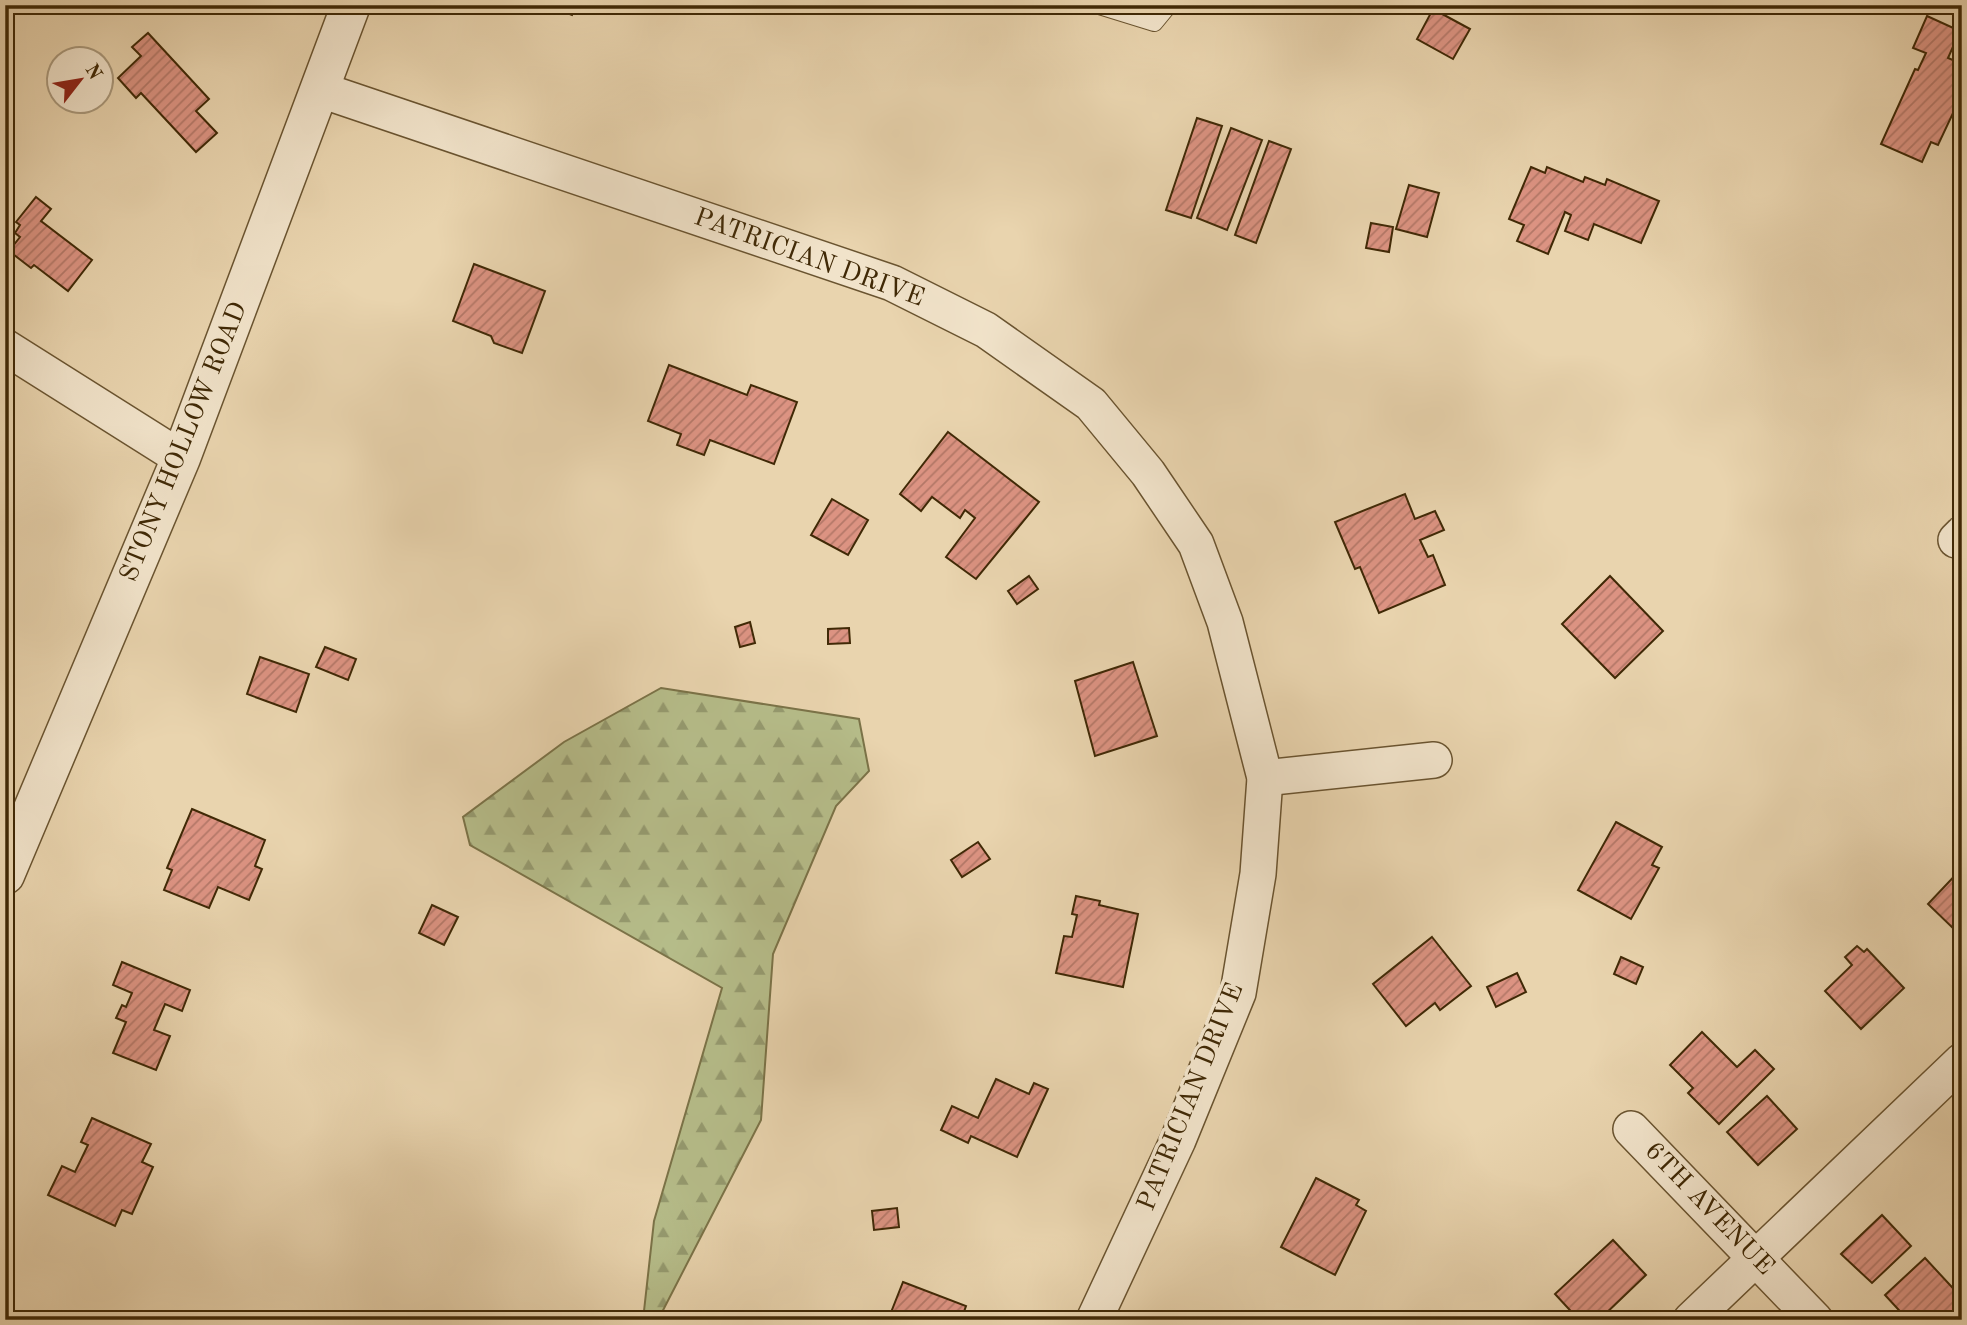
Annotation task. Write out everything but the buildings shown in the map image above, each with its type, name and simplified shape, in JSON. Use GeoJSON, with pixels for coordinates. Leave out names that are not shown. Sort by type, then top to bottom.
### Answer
{"type":"FeatureCollection","features":[{"type":"Feature","properties":{"kind":"street","name":"STONY HOLLOW ROAD"},"geometry":{"type":"LineString","coordinates":[[5,875],[181,458],[351,5]]}},
{"type":"Feature","properties":{"kind":"street","name":"PATRICIAN DRIVE"},"geometry":{"type":"LineString","coordinates":[[321,90],[892,283],[986,330],[1091,404],[1148,474],[1196,544],[1225,622],[1265,778],[1258,874],[1238,993],[1178,1140],[1094,1320]]}},
{"type":"Feature","properties":{"kind":"street"},"geometry":{"type":"LineString","coordinates":[[5,347],[181,458]]}},
{"type":"Feature","properties":{"kind":"street"},"geometry":{"type":"LineString","coordinates":[[1265,778],[1434,760]]}},
{"type":"Feature","properties":{"kind":"street"},"geometry":{"type":"LineString","coordinates":[[1691,1320],[1962,1061]]}},
{"type":"Feature","properties":{"kind":"street","name":"6TH AVENUE"},"geometry":{"type":"LineString","coordinates":[[1631,1129],[1815,1320]]}},
{"type":"Feature","properties":{"kind":"lane"},"geometry":{"type":"LineString","coordinates":[[1099,5],[1154,22],[1168,5]]}},
{"type":"Feature","properties":{"kind":"green space"},"geometry":{"type":"Polygon","coordinates":[[[661,688],[859,719],[869,771],[836,806],[773,954],[761,1120],[658,1320],[643,1320],[654,1221],[722,988],[470,845],[463,817],[564,742],[661,688]]]}}]}
